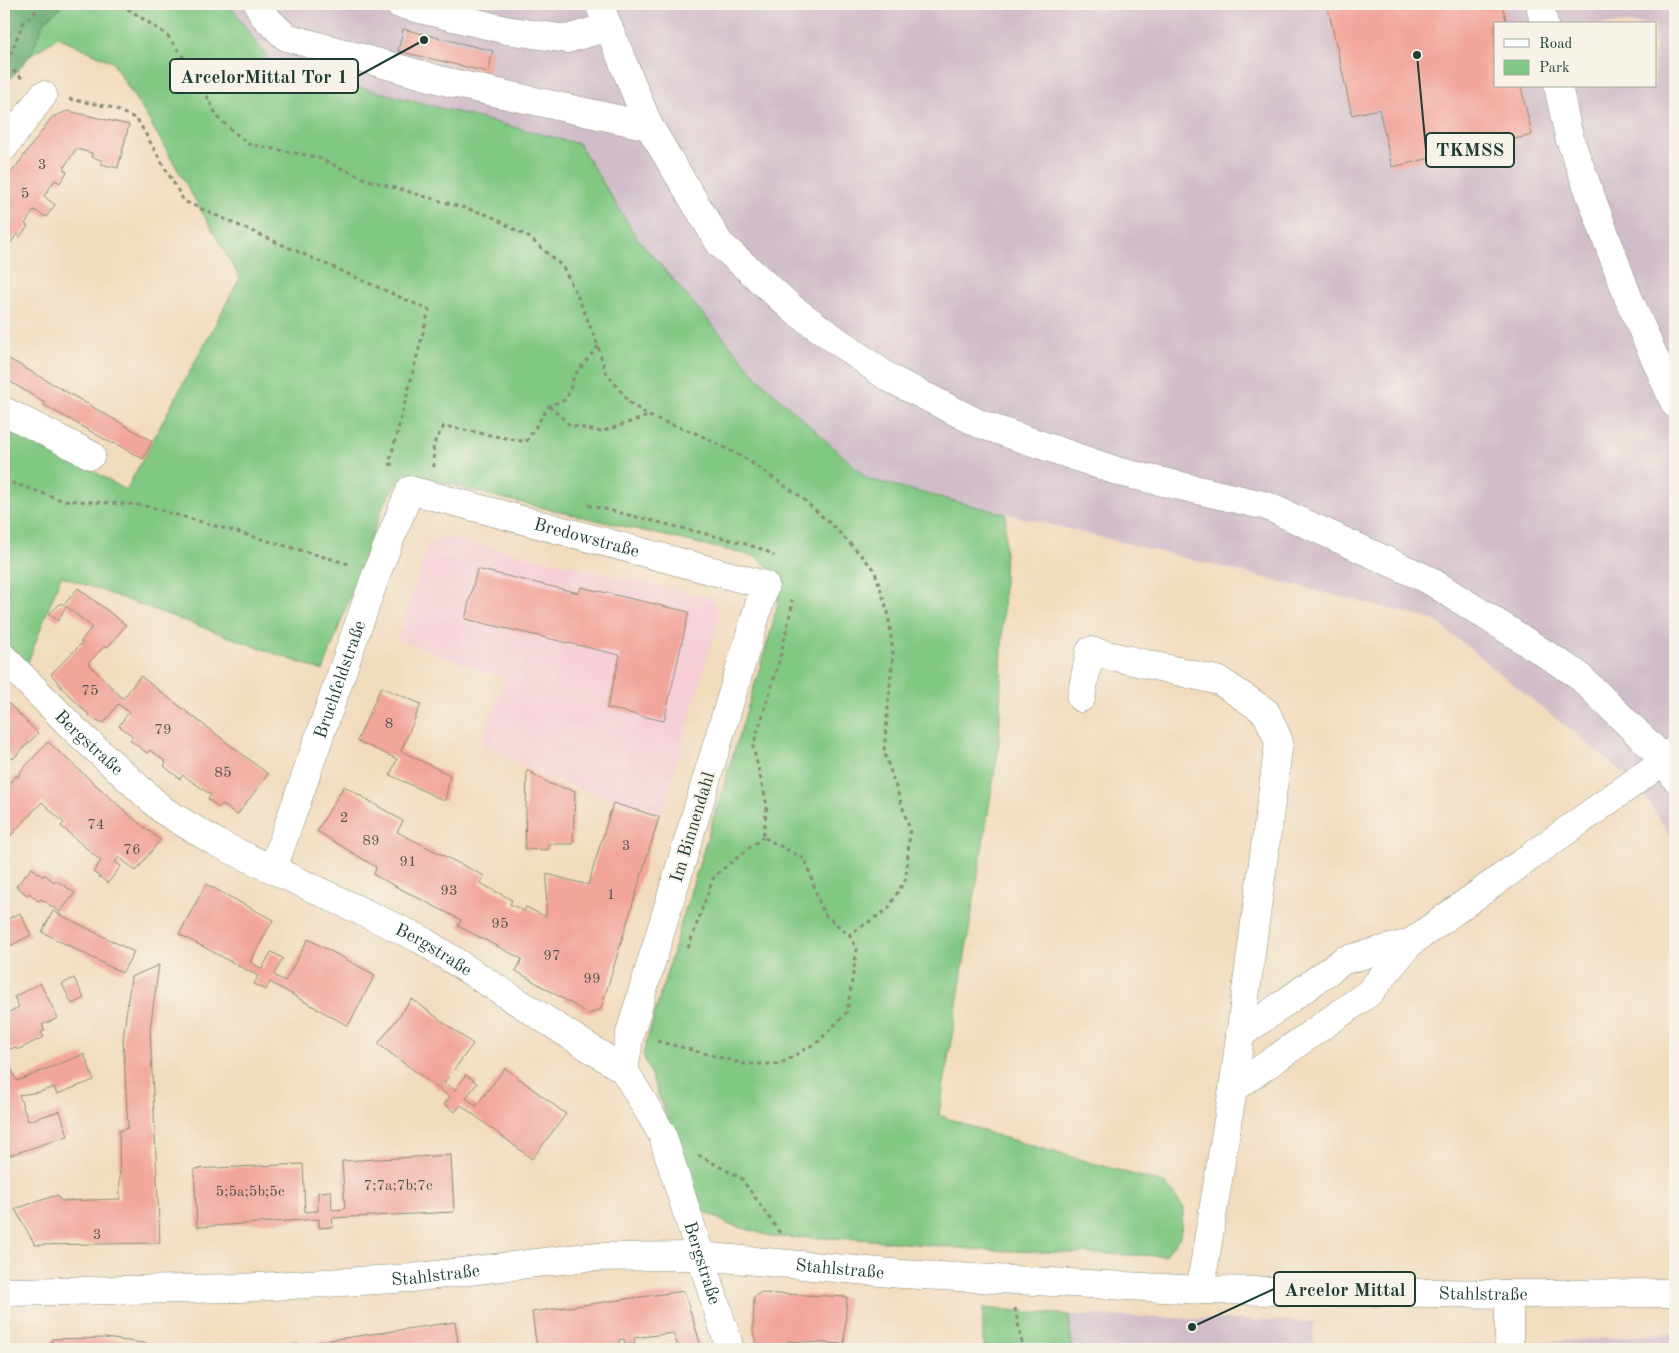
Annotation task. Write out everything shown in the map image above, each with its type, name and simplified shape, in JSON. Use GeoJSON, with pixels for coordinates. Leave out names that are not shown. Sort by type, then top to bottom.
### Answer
{"type":"FeatureCollection","features":[{"type":"Feature","properties":{"kind":"street"},"geometry":{"type":"LineString","coordinates":[[258,4],[263,14],[286,37],[448,82],[649,126]]}},
{"type":"Feature","properties":{"kind":"street"},"geometry":{"type":"LineString","coordinates":[[399,4],[506,30],[567,39],[603,15],[649,126],[720,244],[794,310],[889,378],[980,424],[1111,469],[1267,506],[1428,580],[1577,674],[1672,763],[1410,943],[1369,993],[1233,1089]]}},
{"type":"Feature","properties":{"kind":"street"},"geometry":{"type":"LineString","coordinates":[[1540,4],[1544,22]]}},
{"type":"Feature","properties":{"kind":"street"},"geometry":{"type":"LineString","coordinates":[[1558,88],[1569,137],[1628,297],[1675,404]]}},
{"type":"Feature","properties":{"kind":"street"},"geometry":{"type":"LineString","coordinates":[[4,147],[43,95]]}},
{"type":"Feature","properties":{"kind":"street"},"geometry":{"type":"LineString","coordinates":[[4,411],[91,455]]}},
{"type":"Feature","properties":{"kind":"street","name":"Bruchfeldstraße"},"geometry":{"type":"LineString","coordinates":[[272,869],[377,572],[410,490]]}},
{"type":"Feature","properties":{"kind":"street","name":"Bredowstraße"},"geometry":{"type":"LineString","coordinates":[[410,490],[765,585]]}},
{"type":"Feature","properties":{"kind":"street","name":"Im Binnendahl"},"geometry":{"type":"LineString","coordinates":[[624,1070],[630,1033],[765,585]]}},
{"type":"Feature","properties":{"kind":"street"},"geometry":{"type":"LineString","coordinates":[[1081,698],[1090,651],[1220,681],[1266,712],[1279,742],[1233,1089],[1200,1290]]}},
{"type":"Feature","properties":{"kind":"street","name":"Bergstraße"},"geometry":{"type":"LineString","coordinates":[[4,658],[74,729],[164,811],[217,843],[420,938],[624,1070],[662,1134],[699,1256],[730,1349]]}},
{"type":"Feature","properties":{"kind":"street"},"geometry":{"type":"LineString","coordinates":[[1240,1035],[1344,960],[1410,943]]}},
{"type":"Feature","properties":{"kind":"street","name":"Stahlstraße"},"geometry":{"type":"LineString","coordinates":[[4,1292],[241,1288],[410,1278],[587,1257],[699,1256],[902,1274],[1200,1290],[1509,1294],[1675,1293]]}},
{"type":"Feature","properties":{"kind":"street"},"geometry":{"type":"LineString","coordinates":[[1509,1294],[1509,1349]]}},
{"type":"Feature","properties":{"kind":"path"},"geometry":{"type":"LineString","coordinates":[[44,4],[23,23],[6,65],[43,95],[110,107],[137,119],[184,201],[430,310],[388,464],[398,466]]}},
{"type":"Feature","properties":{"kind":"path"},"geometry":{"type":"LineString","coordinates":[[121,4],[167,35],[197,76],[218,118],[248,144],[316,157],[368,180],[489,215],[530,238],[562,267],[580,300],[598,346],[605,371],[630,403],[649,416],[700,435],[746,459],[801,497],[836,529],[874,569],[888,612],[893,653],[884,751],[910,830],[906,878],[888,909],[850,935]]}},
{"type":"Feature","properties":{"kind":"path"},"geometry":{"type":"LineString","coordinates":[[434,472],[433,445],[444,426],[526,442],[549,406],[567,399],[574,376],[598,346]]}},
{"type":"Feature","properties":{"kind":"path"},"geometry":{"type":"LineString","coordinates":[[549,406],[570,425],[601,432],[649,416]]}},
{"type":"Feature","properties":{"kind":"path"},"geometry":{"type":"LineString","coordinates":[[4,480],[62,500],[142,505],[377,572]]}},
{"type":"Feature","properties":{"kind":"path"},"geometry":{"type":"LineString","coordinates":[[580,504],[757,547],[781,561]]}},
{"type":"Feature","properties":{"kind":"path"},"geometry":{"type":"LineString","coordinates":[[688,949],[714,876],[763,837],[767,805],[753,746],[779,662],[792,606],[792,598]]}},
{"type":"Feature","properties":{"kind":"path"},"geometry":{"type":"LineString","coordinates":[[630,1033],[745,1064],[780,1064],[818,1041],[847,1012],[857,949],[850,935],[823,913],[805,859],[763,837]]}},
{"type":"Feature","properties":{"kind":"path"},"geometry":{"type":"LineString","coordinates":[[662,1134],[740,1178],[803,1264]]}},
{"type":"Feature","properties":{"kind":"path"},"geometry":{"type":"LineString","coordinates":[[1018,1281],[1014,1307],[1023,1349]]}},
{"type":"Feature","properties":{"kind":"shaded area"},"geometry":{"type":"Polygon","coordinates":[[[229,4],[1675,4],[1675,843],[1637,784],[1434,620],[868,479],[762,382],[637,238],[579,144],[271,64],[229,4]]]}},
{"type":"Feature","properties":{"kind":"shaded area"},"geometry":{"type":"Polygon","coordinates":[[[444,537],[711,598],[720,614],[661,815],[551,780],[481,744],[505,679],[397,639],[428,545],[444,537]]]}},
{"type":"Feature","properties":{"kind":"shaded area"},"geometry":{"type":"Polygon","coordinates":[[[1069,1315],[1314,1322],[1314,1344],[1376,1348],[1566,1341],[1675,1333],[1675,1349],[1072,1349],[1069,1315]]]}},
{"type":"Feature","properties":{"kind":"green space"},"geometry":{"type":"Polygon","coordinates":[[[4,4],[64,4],[44,22],[30,56],[4,86],[4,4]]]}},
{"type":"Feature","properties":{"kind":"green space"},"geometry":{"type":"Polygon","coordinates":[[[64,4],[229,4],[271,64],[579,144],[637,238],[762,382],[868,479],[1006,514],[999,745],[939,1115],[995,1135],[1166,1184],[1184,1208],[1180,1237],[1164,1256],[983,1250],[860,1239],[774,1237],[728,1224],[702,1210],[643,1054],[778,603],[775,574],[757,557],[505,499],[405,472],[383,506],[323,671],[61,576],[26,667],[4,640],[4,421],[126,490],[240,278],[149,120],[112,62],[58,37],[30,56],[44,22],[64,4]]]}},
{"type":"Feature","properties":{"kind":"green space"},"geometry":{"type":"Polygon","coordinates":[[[983,1308],[1069,1315],[1072,1349],[983,1349],[983,1308]]]}},
{"type":"Feature","properties":{"kind":"building"},"geometry":{"type":"Polygon","coordinates":[[[1327,4],[1502,4],[1506,22],[1494,22],[1494,88],[1521,88],[1532,135],[1392,167],[1379,109],[1352,115],[1327,4]]]}},
{"type":"Feature","properties":{"kind":"building"},"geometry":{"type":"Polygon","coordinates":[[[1669,4],[1675,4],[1675,31],[1674,31],[1669,4]]]}},
{"type":"Feature","properties":{"kind":"building"},"geometry":{"type":"Polygon","coordinates":[[[403,29],[493,51],[488,72],[398,51],[403,29]]]}},
{"type":"Feature","properties":{"kind":"building"},"geometry":{"type":"Polygon","coordinates":[[[68,111],[129,125],[118,168],[101,164],[102,160],[91,157],[92,153],[76,149],[63,169],[67,172],[60,183],[55,180],[44,196],[55,205],[46,217],[34,210],[25,224],[28,226],[20,237],[17,234],[4,252],[4,183],[52,117],[68,111]]]}},
{"type":"Feature","properties":{"kind":"building"},"geometry":{"type":"Polygon","coordinates":[[[4,356],[152,441],[143,459],[44,405],[45,403],[4,378],[4,356]]]}},
{"type":"Feature","properties":{"kind":"building"},"geometry":{"type":"Polygon","coordinates":[[[477,569],[579,593],[581,587],[689,612],[664,721],[607,708],[620,655],[465,619],[477,569]]]}},
{"type":"Feature","properties":{"kind":"building"},"geometry":{"type":"Polygon","coordinates":[[[78,588],[126,625],[108,647],[105,646],[88,663],[123,699],[140,676],[268,774],[237,815],[222,804],[219,808],[208,799],[211,795],[183,775],[180,779],[164,766],[166,762],[150,750],[147,753],[130,740],[133,736],[119,726],[129,712],[118,704],[104,723],[93,719],[61,687],[51,674],[82,643],[81,641],[92,627],[66,606],[58,621],[49,614],[61,603],[64,605],[78,588]]]}},
{"type":"Feature","properties":{"kind":"building"},"geometry":{"type":"Polygon","coordinates":[[[381,687],[421,704],[401,751],[450,775],[445,801],[390,775],[397,759],[357,741],[381,687]]]}},
{"type":"Feature","properties":{"kind":"building"},"geometry":{"type":"Polygon","coordinates":[[[6,701],[38,733],[13,759],[4,750],[4,703],[6,701]]]}},
{"type":"Feature","properties":{"kind":"building"},"geometry":{"type":"Polygon","coordinates":[[[48,742],[160,840],[136,871],[119,857],[115,862],[121,866],[108,883],[93,872],[101,861],[61,826],[64,823],[42,802],[4,843],[4,789],[16,776],[18,777],[20,772],[48,742]]]}},
{"type":"Feature","properties":{"kind":"building"},"geometry":{"type":"Polygon","coordinates":[[[527,770],[550,784],[575,791],[573,844],[548,844],[548,850],[525,849],[527,770]]]}},
{"type":"Feature","properties":{"kind":"building"},"geometry":{"type":"Polygon","coordinates":[[[344,786],[403,821],[397,832],[484,876],[480,883],[512,900],[510,904],[524,911],[526,907],[544,916],[546,916],[547,874],[588,885],[613,803],[659,817],[601,1009],[589,1014],[516,971],[522,959],[458,926],[461,920],[374,875],[376,867],[317,831],[344,786]]]}},
{"type":"Feature","properties":{"kind":"building"},"geometry":{"type":"Polygon","coordinates":[[[32,868],[43,877],[44,874],[54,882],[56,880],[75,893],[60,912],[41,899],[38,901],[29,893],[27,895],[16,886],[32,868]]]}},
{"type":"Feature","properties":{"kind":"building"},"geometry":{"type":"Polygon","coordinates":[[[206,884],[273,920],[250,962],[262,969],[271,952],[283,958],[274,975],[285,981],[308,939],[375,975],[348,1026],[270,982],[266,990],[254,984],[258,976],[179,934],[206,884]]]}},
{"type":"Feature","properties":{"kind":"building"},"geometry":{"type":"Polygon","coordinates":[[[53,911],[134,952],[122,973],[42,932],[53,911]]]}},
{"type":"Feature","properties":{"kind":"building"},"geometry":{"type":"Polygon","coordinates":[[[20,913],[31,935],[4,949],[4,921],[20,913]]]}},
{"type":"Feature","properties":{"kind":"building"},"geometry":{"type":"Polygon","coordinates":[[[159,965],[150,1029],[160,1243],[35,1245],[15,1209],[57,1195],[61,1201],[120,1199],[119,1131],[128,1128],[123,1039],[131,977],[159,965]]]}},
{"type":"Feature","properties":{"kind":"building"},"geometry":{"type":"Polygon","coordinates":[[[74,978],[84,998],[72,1004],[62,984],[74,978]]]}},
{"type":"Feature","properties":{"kind":"building"},"geometry":{"type":"Polygon","coordinates":[[[40,983],[58,1018],[42,1025],[45,1030],[41,1032],[44,1037],[17,1050],[15,1047],[4,1052],[4,1015],[19,1007],[14,997],[40,983]]]}},
{"type":"Feature","properties":{"kind":"building"},"geometry":{"type":"Polygon","coordinates":[[[412,999],[473,1044],[444,1083],[455,1090],[466,1075],[477,1083],[466,1098],[476,1106],[505,1068],[566,1114],[532,1159],[461,1105],[455,1112],[444,1104],[450,1097],[378,1044],[412,999]]]}},
{"type":"Feature","properties":{"kind":"building"},"geometry":{"type":"Polygon","coordinates":[[[4,1054],[17,1081],[84,1054],[94,1080],[57,1094],[54,1087],[40,1092],[19,1095],[28,1121],[60,1111],[68,1136],[4,1157],[4,1054]]]}},
{"type":"Feature","properties":{"kind":"building"},"geometry":{"type":"Polygon","coordinates":[[[451,1155],[454,1212],[332,1218],[333,1227],[319,1228],[319,1219],[197,1227],[194,1169],[303,1164],[305,1212],[318,1211],[318,1192],[331,1191],[332,1210],[345,1209],[342,1161],[451,1155]]]}},
{"type":"Feature","properties":{"kind":"building"},"geometry":{"type":"Polygon","coordinates":[[[684,1291],[702,1349],[679,1349],[673,1333],[634,1338],[635,1344],[625,1345],[624,1339],[619,1340],[620,1349],[537,1349],[532,1312],[684,1291]]]}},
{"type":"Feature","properties":{"kind":"building"},"geometry":{"type":"Polygon","coordinates":[[[760,1293],[847,1297],[844,1344],[788,1341],[787,1349],[758,1349],[753,1332],[754,1297],[760,1293]]]}},
{"type":"Feature","properties":{"kind":"building"},"geometry":{"type":"Polygon","coordinates":[[[455,1322],[459,1349],[317,1349],[316,1342],[455,1322]]]}},
{"type":"Feature","properties":{"kind":"building"},"geometry":{"type":"Polygon","coordinates":[[[105,1338],[180,1349],[50,1349],[52,1339],[105,1338]]]}},
{"type":"Feature","properties":{"kind":"building"},"geometry":{"type":"Polygon","coordinates":[[[298,1344],[299,1349],[272,1349],[272,1348],[298,1344]]]}},
{"type":"Feature","properties":{"kind":"place","name":"ArcelorMittal Tor 1"},"geometry":{"type":"Point","coordinates":[424,40]}},
{"type":"Feature","properties":{"kind":"place","name":"TKMSS"},"geometry":{"type":"Point","coordinates":[1417,55]}},
{"type":"Feature","properties":{"kind":"place","name":"Arcelor Mittal"},"geometry":{"type":"Point","coordinates":[1192,1327]}}]}
